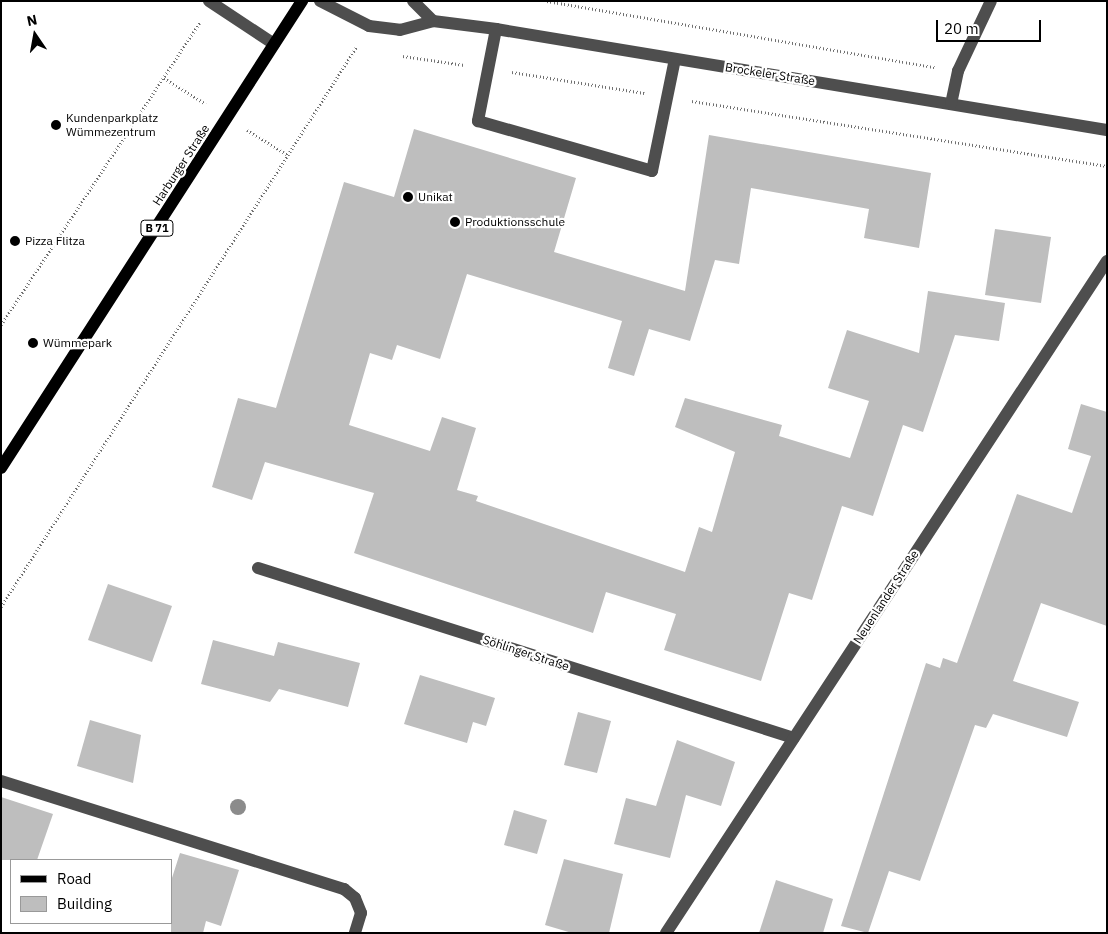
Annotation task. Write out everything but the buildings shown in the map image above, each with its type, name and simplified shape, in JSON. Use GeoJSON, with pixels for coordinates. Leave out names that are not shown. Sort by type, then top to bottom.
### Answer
{"type":"FeatureCollection","features":[{"type":"Feature","properties":{"kind":"main road","name":"Harburger Straße"},"geometry":{"type":"LineString","coordinates":[[1,468],[302,1]]}},
{"type":"Feature","properties":{"kind":"street"},"geometry":{"type":"LineString","coordinates":[[209,1],[274,44]]}},
{"type":"Feature","properties":{"kind":"street","name":"Brockeler Straße"},"geometry":{"type":"LineString","coordinates":[[320,1],[369,26],[400,30],[433,21],[496,29],[1107,130]]}},
{"type":"Feature","properties":{"kind":"street"},"geometry":{"type":"LineString","coordinates":[[414,1],[433,21]]}},
{"type":"Feature","properties":{"kind":"street"},"geometry":{"type":"LineString","coordinates":[[951,104],[958,71],[991,1]]}},
{"type":"Feature","properties":{"kind":"street"},"geometry":{"type":"LineString","coordinates":[[496,29],[478,121],[652,171],[675,59]]}},
{"type":"Feature","properties":{"kind":"street","name":"Neuenlander Straße"},"geometry":{"type":"LineString","coordinates":[[666,933],[1107,261]]}},
{"type":"Feature","properties":{"kind":"street","name":"Söhlinger Straße"},"geometry":{"type":"LineString","coordinates":[[258,568],[794,738]]}},
{"type":"Feature","properties":{"kind":"street"},"geometry":{"type":"LineString","coordinates":[[1,781],[344,889],[355,898],[361,912],[355,933]]}},
{"type":"Feature","properties":{"kind":"path"},"geometry":{"type":"LineString","coordinates":[[547,1],[958,71]]}},
{"type":"Feature","properties":{"kind":"path"},"geometry":{"type":"LineString","coordinates":[[1,325],[191,36]]}},
{"type":"Feature","properties":{"kind":"path"},"geometry":{"type":"LineString","coordinates":[[1,607],[355,48],[365,50]]}},
{"type":"Feature","properties":{"kind":"path"},"geometry":{"type":"LineString","coordinates":[[393,54],[1107,166]]}},
{"type":"Feature","properties":{"kind":"path"},"geometry":{"type":"LineString","coordinates":[[164,78],[204,103]]}},
{"type":"Feature","properties":{"kind":"path"},"geometry":{"type":"LineString","coordinates":[[260,137],[288,155]]}},
{"type":"Feature","properties":{"kind":"place","name":"Kundenparkplatz Wümmezentrum"},"geometry":{"type":"Point","coordinates":[56,125]}},
{"type":"Feature","properties":{"kind":"place","name":"Unikat"},"geometry":{"type":"Point","coordinates":[408,197]}},
{"type":"Feature","properties":{"kind":"place","name":"Produktionsschule"},"geometry":{"type":"Point","coordinates":[455,222]}},
{"type":"Feature","properties":{"kind":"place","name":"Pizza Flitza"},"geometry":{"type":"Point","coordinates":[15,241]}},
{"type":"Feature","properties":{"kind":"place","name":"Wümmepark"},"geometry":{"type":"Point","coordinates":[33,343]}}]}
